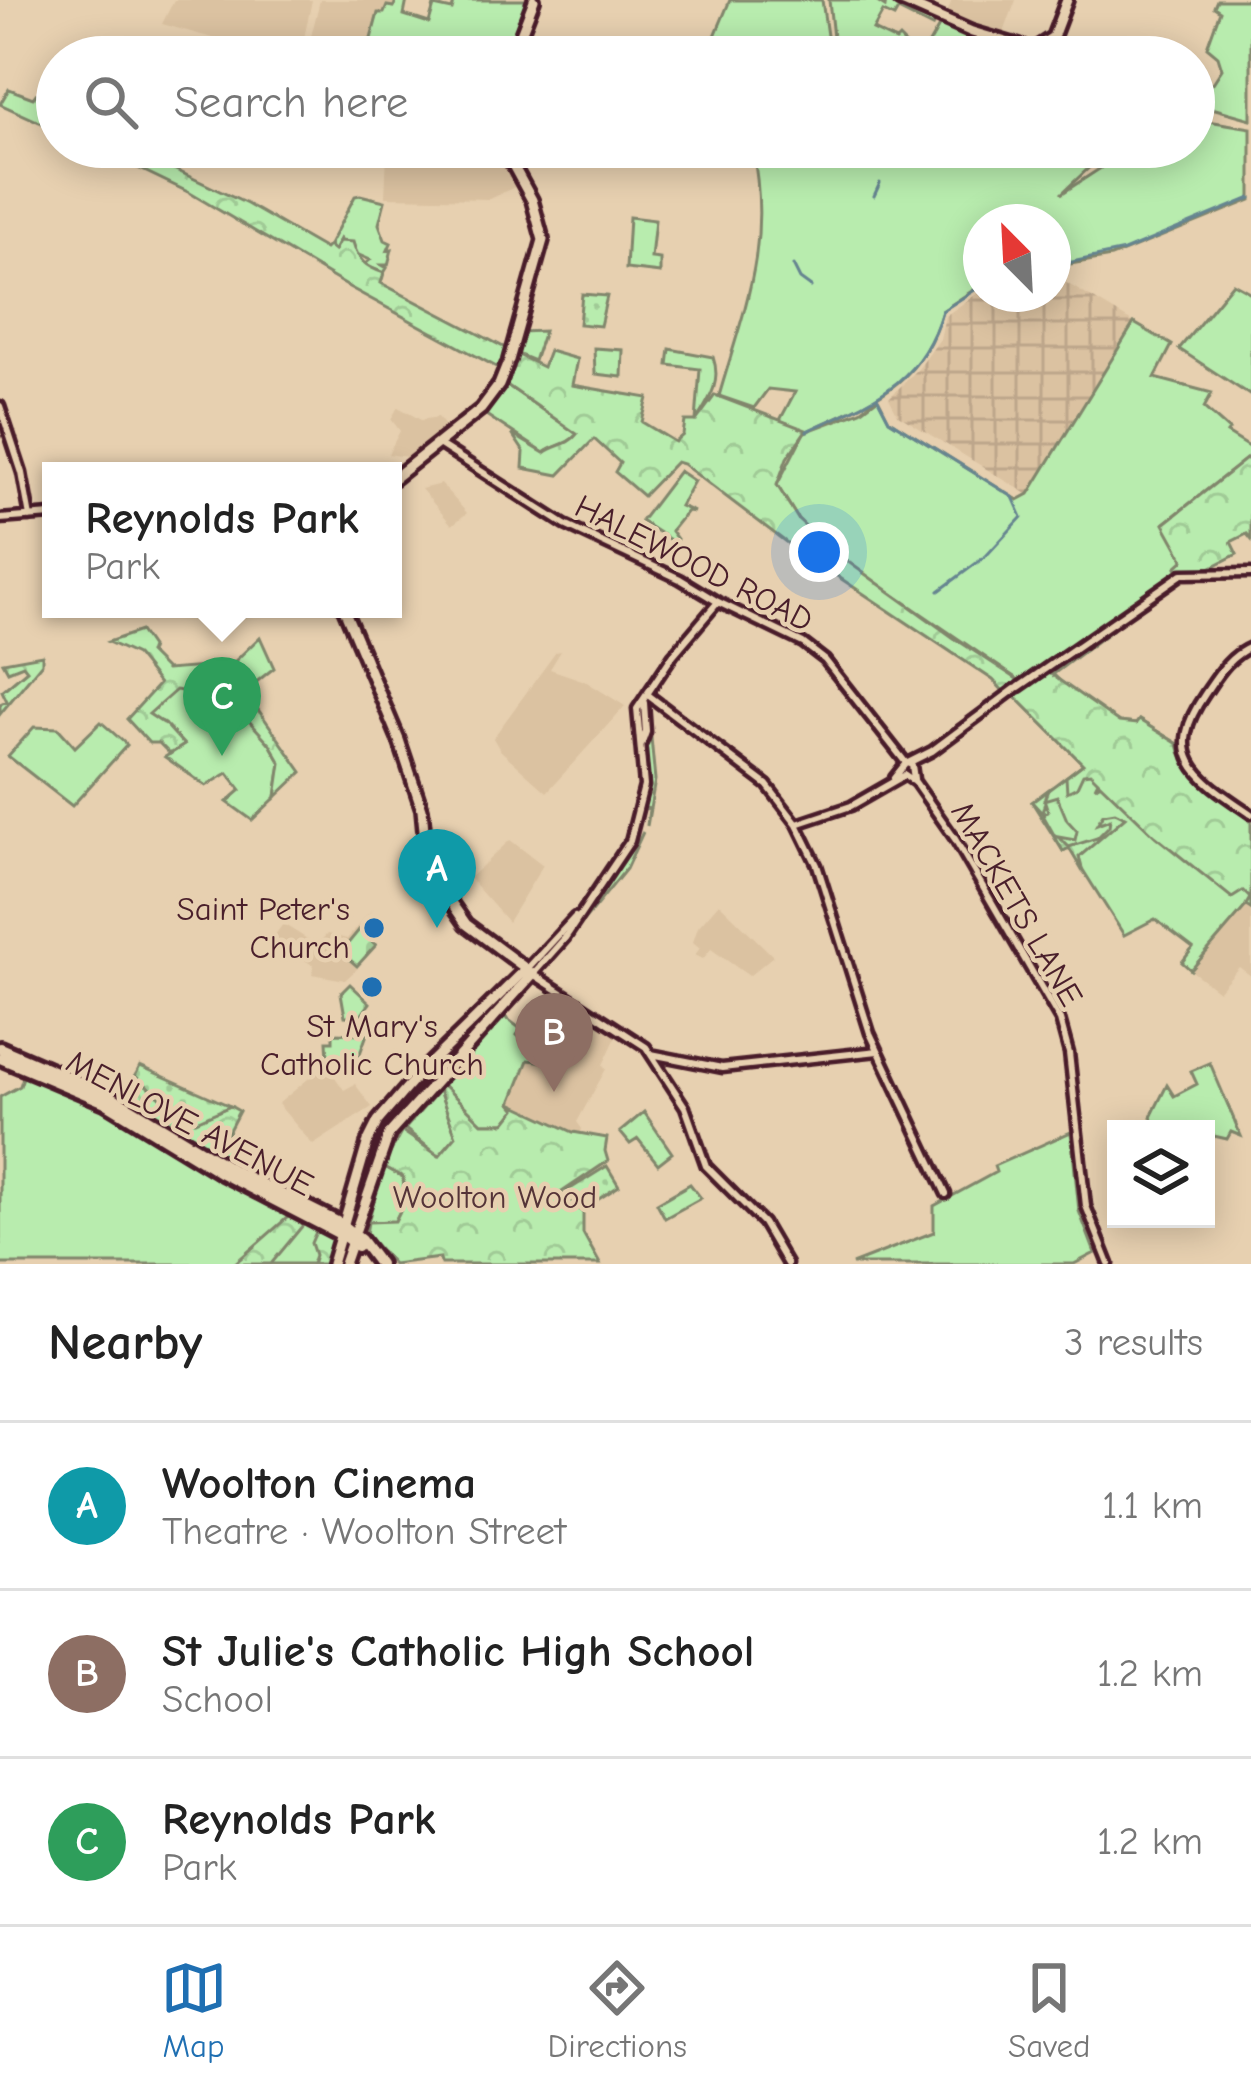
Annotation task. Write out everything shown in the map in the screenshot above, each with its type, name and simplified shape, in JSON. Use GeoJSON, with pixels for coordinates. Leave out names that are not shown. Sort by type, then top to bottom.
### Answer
{"type":"FeatureCollection","features":[{"type":"Feature","properties":{"kind":"highway","name":"MENLOVE AVENUE"},"geometry":{"type":"LineString","coordinates":[[0,1048],[107,1098],[220,1172],[347,1238]]}},
{"type":"Feature","properties":{"kind":"highway","name":"MENLOVE AVENUE"},"geometry":{"type":"LineString","coordinates":[[0,1058],[107,1098]]}},
{"type":"Feature","properties":{"kind":"highway"},"geometry":{"type":"LineString","coordinates":[[347,1238],[370,1264]]}},
{"type":"Feature","properties":{"kind":"highway"},"geometry":{"type":"LineString","coordinates":[[347,1238],[379,1264]]}},
{"type":"Feature","properties":{"kind":"main road"},"geometry":{"type":"LineString","coordinates":[[520,36],[534,0]]}},
{"type":"Feature","properties":{"kind":"main road"},"geometry":{"type":"LineString","coordinates":[[899,0],[986,36]]}},
{"type":"Feature","properties":{"kind":"main road"},"geometry":{"type":"LineString","coordinates":[[1054,36],[1067,0]]}},
{"type":"Feature","properties":{"kind":"main road"},"geometry":{"type":"LineString","coordinates":[[402,471],[481,409],[499,385],[508,362],[544,246],[532,200],[514,168]]}},
{"type":"Feature","properties":{"kind":"main road"},"geometry":{"type":"LineString","coordinates":[[348,618],[399,740],[422,809],[425,840],[446,895],[466,924],[533,975]]}},
{"type":"Feature","properties":{"kind":"main road"},"geometry":{"type":"LineString","coordinates":[[347,1238],[368,1141],[378,1121],[417,1076],[533,975]]}},
{"type":"Feature","properties":{"kind":"main road"},"geometry":{"type":"LineString","coordinates":[[332,1264],[389,1134],[533,975]]}},
{"type":"Feature","properties":{"kind":"street"},"geometry":{"type":"LineString","coordinates":[[0,406],[22,473],[29,517]]}},
{"type":"Feature","properties":{"kind":"street","name":"HALEWOOD ROAD"},"geometry":{"type":"LineString","coordinates":[[440,445],[557,521],[785,632],[825,660],[906,769]]}},
{"type":"Feature","properties":{"kind":"street"},"geometry":{"type":"LineString","coordinates":[[0,519],[42,516]]}},
{"type":"Feature","properties":{"kind":"street"},"geometry":{"type":"LineString","coordinates":[[797,824],[850,806],[893,781],[1182,574],[1251,573]]}},
{"type":"Feature","properties":{"kind":"street"},"geometry":{"type":"LineString","coordinates":[[718,602],[673,655],[646,697],[644,786],[636,826],[622,855],[565,938],[533,975],[628,1032],[652,1054],[685,1107],[706,1166],[763,1223],[787,1264]]}},
{"type":"Feature","properties":{"kind":"street"},"geometry":{"type":"LineString","coordinates":[[1251,647],[1228,661],[1191,717],[1184,738],[1196,773],[1251,814]]}},
{"type":"Feature","properties":{"kind":"street"},"geometry":{"type":"LineString","coordinates":[[646,697],[766,785],[797,824],[817,865],[878,1051],[946,1194]]}},
{"type":"Feature","properties":{"kind":"street","name":"MACKETS LANE"},"geometry":{"type":"LineString","coordinates":[[906,769],[986,887],[1060,1020],[1069,1052],[1086,1206],[1109,1264]]}},
{"type":"Feature","properties":{"kind":"street"},"geometry":{"type":"LineString","coordinates":[[652,1054],[722,1068],[878,1051]]}},
{"type":"Feature","properties":{"kind":"shaded area"},"geometry":{"type":"Polygon","coordinates":[[[174,0],[312,0],[304,36],[205,36],[162,24],[174,0]]]}},
{"type":"Feature","properties":{"kind":"shaded area"},"geometry":{"type":"Polygon","coordinates":[[[320,0],[396,0],[393,12],[389,6],[378,14],[372,36],[311,36],[320,0]]]}},
{"type":"Feature","properties":{"kind":"shaded area"},"geometry":{"type":"Polygon","coordinates":[[[952,0],[1016,0],[1003,36],[945,18],[952,0]]]}},
{"type":"Feature","properties":{"kind":"shaded area"},"geometry":{"type":"Polygon","coordinates":[[[386,168],[510,168],[519,185],[489,199],[385,197],[386,168]]]}},
{"type":"Feature","properties":{"kind":"shaded area"},"geometry":{"type":"Polygon","coordinates":[[[1071,286],[1134,323],[1029,495],[898,415],[889,398],[940,339],[945,316],[963,304],[963,312],[1071,312],[1071,286]]]}},
{"type":"Feature","properties":{"kind":"shaded area"},"geometry":{"type":"Polygon","coordinates":[[[398,407],[421,420],[438,417],[449,431],[413,458],[388,454],[400,431],[391,419],[398,407]]]}},
{"type":"Feature","properties":{"kind":"shaded area"},"geometry":{"type":"Polygon","coordinates":[[[441,484],[467,513],[452,525],[421,489],[441,484]]]}},
{"type":"Feature","properties":{"kind":"shaded area"},"geometry":{"type":"Polygon","coordinates":[[[561,651],[550,669],[585,681],[625,706],[547,792],[493,738],[561,651]]]}},
{"type":"Feature","properties":{"kind":"shaded area"},"geometry":{"type":"Polygon","coordinates":[[[510,840],[543,865],[508,922],[469,878],[510,840]]]}},
{"type":"Feature","properties":{"kind":"shaded area"},"geometry":{"type":"Polygon","coordinates":[[[719,903],[773,956],[749,976],[711,949],[703,959],[695,955],[700,948],[693,942],[698,927],[719,903]]]}},
{"type":"Feature","properties":{"kind":"shaded area"},"geometry":{"type":"Polygon","coordinates":[[[1246,905],[1251,909],[1251,976],[1239,967],[1218,991],[1192,971],[1246,905]]]}},
{"type":"Feature","properties":{"kind":"shaded area"},"geometry":{"type":"Polygon","coordinates":[[[373,908],[340,952],[358,968],[345,980],[312,974],[314,966],[272,939],[283,924],[317,945],[327,934],[347,939],[373,908]]]}},
{"type":"Feature","properties":{"kind":"shaded area"},"geometry":{"type":"Polygon","coordinates":[[[600,1022],[619,1031],[603,1065],[606,1069],[577,1122],[582,1129],[579,1138],[511,1103],[528,1059],[555,1065],[600,1022]]]}},
{"type":"Feature","properties":{"kind":"shaded area"},"geometry":{"type":"Polygon","coordinates":[[[326,1064],[344,1090],[355,1084],[372,1107],[313,1145],[278,1104],[326,1064]]]}},
{"type":"Feature","properties":{"kind":"green space"},"geometry":{"type":"Polygon","coordinates":[[[396,0],[407,0],[404,15],[429,23],[434,6],[452,10],[455,0],[531,0],[518,36],[372,36],[378,13],[394,7],[396,0]]]}},
{"type":"Feature","properties":{"kind":"green space"},"geometry":{"type":"Polygon","coordinates":[[[730,0],[822,0],[827,36],[715,36],[730,0]]]}},
{"type":"Feature","properties":{"kind":"green space"},"geometry":{"type":"Polygon","coordinates":[[[829,0],[874,0],[885,7],[886,0],[894,0],[934,22],[932,27],[898,10],[894,17],[883,12],[873,30],[886,36],[833,36],[829,0]]]}},
{"type":"Feature","properties":{"kind":"green space"},"geometry":{"type":"Polygon","coordinates":[[[1217,0],[1251,0],[1251,119],[1215,109],[1215,80],[1222,69],[1215,54],[1215,36],[1211,36],[1220,11],[1214,7],[1217,0]]]}},
{"type":"Feature","properties":{"kind":"green space"},"geometry":{"type":"Polygon","coordinates":[[[941,23],[986,36],[934,36],[941,23]]]}},
{"type":"Feature","properties":{"kind":"green space"},"geometry":{"type":"Polygon","coordinates":[[[9,89],[33,98],[36,94],[36,120],[0,104],[9,89]]]}},
{"type":"Feature","properties":{"kind":"green space"},"geometry":{"type":"Polygon","coordinates":[[[1215,122],[1251,128],[1251,200],[1111,257],[1071,264],[1071,204],[963,204],[963,297],[942,311],[920,358],[890,389],[805,432],[861,411],[878,398],[889,420],[1018,500],[1029,494],[1134,323],[1172,345],[1155,378],[1212,393],[1204,408],[1227,433],[1251,448],[1251,455],[1165,523],[1185,560],[1178,570],[1020,681],[827,549],[798,519],[777,485],[805,431],[780,420],[795,392],[768,389],[754,408],[719,396],[753,274],[759,214],[755,168],[1089,168],[1061,194],[1101,168],[1215,168],[1215,122]]]}},
{"type":"Feature","properties":{"kind":"green space"},"geometry":{"type":"Polygon","coordinates":[[[138,168],[172,168],[325,249],[334,251],[339,241],[353,242],[363,262],[384,273],[381,283],[509,350],[502,370],[347,286],[190,193],[138,168]]]}},
{"type":"Feature","properties":{"kind":"green space"},"geometry":{"type":"Polygon","coordinates":[[[355,196],[385,201],[379,224],[391,243],[388,250],[392,249],[388,265],[382,265],[387,268],[384,273],[364,265],[370,260],[350,251],[340,239],[334,251],[329,245],[355,196]]]}},
{"type":"Feature","properties":{"kind":"green space"},"geometry":{"type":"Polygon","coordinates":[[[629,217],[655,220],[651,258],[660,259],[660,273],[626,269],[629,217]]]}},
{"type":"Feature","properties":{"kind":"green space"},"geometry":{"type":"Polygon","coordinates":[[[1233,283],[1251,293],[1251,396],[1179,349],[1233,283]]]}},
{"type":"Feature","properties":{"kind":"green space"},"geometry":{"type":"Polygon","coordinates":[[[582,294],[607,296],[600,326],[579,324],[582,294]]]}},
{"type":"Feature","properties":{"kind":"green space"},"geometry":{"type":"Polygon","coordinates":[[[544,331],[534,361],[512,352],[519,332],[544,331]]]}},
{"type":"Feature","properties":{"kind":"green space"},"geometry":{"type":"Polygon","coordinates":[[[594,348],[623,350],[622,377],[595,374],[594,348]]]}},
{"type":"Feature","properties":{"kind":"green space"},"geometry":{"type":"Polygon","coordinates":[[[670,349],[713,357],[715,383],[696,421],[700,369],[668,365],[670,349]]]}},
{"type":"Feature","properties":{"kind":"green space"},"geometry":{"type":"Polygon","coordinates":[[[549,351],[577,359],[572,385],[648,398],[642,422],[675,442],[683,435],[685,421],[696,421],[715,395],[806,430],[787,458],[777,485],[812,532],[799,552],[683,464],[676,462],[643,496],[615,472],[620,463],[594,439],[559,475],[523,468],[524,452],[512,434],[544,453],[577,434],[501,381],[512,352],[543,367],[549,351]]]}},
{"type":"Feature","properties":{"kind":"green space"},"geometry":{"type":"Polygon","coordinates":[[[501,381],[577,434],[544,453],[483,413],[501,381]]]}},
{"type":"Feature","properties":{"kind":"green space"},"geometry":{"type":"Polygon","coordinates":[[[1251,455],[1251,539],[1247,534],[1231,542],[1237,554],[1210,568],[1178,570],[1184,560],[1164,524],[1251,455]]]}},
{"type":"Feature","properties":{"kind":"green space"},"geometry":{"type":"Polygon","coordinates":[[[679,471],[694,481],[680,506],[694,512],[687,511],[671,531],[675,543],[641,521],[679,471]]]}},
{"type":"Feature","properties":{"kind":"green space"},"geometry":{"type":"Polygon","coordinates":[[[815,538],[1020,681],[1004,692],[993,680],[804,554],[815,538]]]}},
{"type":"Feature","properties":{"kind":"green space"},"geometry":{"type":"Polygon","coordinates":[[[1108,626],[1112,630],[1052,675],[1119,722],[1136,724],[1139,720],[1178,744],[1196,777],[1251,819],[1251,909],[1243,891],[1232,898],[1155,836],[1100,783],[1095,787],[1098,781],[1090,773],[1083,774],[1077,787],[1067,792],[1066,777],[1083,764],[1013,694],[1108,626]]]}},
{"type":"Feature","properties":{"kind":"green space"},"geometry":{"type":"Polygon","coordinates":[[[140,631],[151,647],[149,653],[166,670],[231,665],[236,687],[245,691],[302,772],[276,797],[281,763],[228,698],[206,714],[187,692],[176,690],[149,714],[184,745],[170,754],[159,743],[149,743],[127,719],[159,684],[136,655],[108,642],[140,631]]]}},
{"type":"Feature","properties":{"kind":"green space"},"geometry":{"type":"Polygon","coordinates":[[[260,637],[274,668],[245,691],[236,687],[231,665],[260,637]]]}},
{"type":"Feature","properties":{"kind":"green space"},"geometry":{"type":"Polygon","coordinates":[[[42,655],[42,663],[0,714],[0,704],[7,701],[2,691],[27,670],[23,665],[8,671],[3,662],[42,655]]]}},
{"type":"Feature","properties":{"kind":"green space"},"geometry":{"type":"Polygon","coordinates":[[[1048,669],[1068,689],[1119,722],[1136,724],[1139,720],[1178,744],[1196,777],[1251,819],[1251,909],[1246,906],[1191,970],[1182,962],[1193,948],[1155,919],[1124,935],[1069,848],[1063,851],[1032,802],[1083,764],[1013,694],[1048,669]]]}},
{"type":"Feature","properties":{"kind":"green space"},"geometry":{"type":"Polygon","coordinates":[[[176,689],[234,700],[270,744],[281,763],[276,797],[252,820],[227,802],[241,790],[228,773],[206,786],[165,757],[184,745],[148,714],[176,689]]]}},
{"type":"Feature","properties":{"kind":"green space"},"geometry":{"type":"Polygon","coordinates":[[[649,717],[655,780],[647,826],[649,809],[642,807],[643,743],[649,737],[649,717]]]}},
{"type":"Feature","properties":{"kind":"green space"},"geometry":{"type":"Polygon","coordinates":[[[101,722],[127,745],[72,806],[8,756],[34,727],[58,728],[75,747],[101,722]]]}},
{"type":"Feature","properties":{"kind":"green space"},"geometry":{"type":"Polygon","coordinates":[[[1048,790],[1044,800],[1057,796],[1077,831],[1075,840],[1059,837],[1069,847],[1097,838],[1109,826],[1110,819],[1097,824],[1103,814],[1115,812],[1125,817],[1079,857],[1083,872],[1069,848],[1063,851],[1043,815],[1048,811],[1045,802],[1042,813],[1032,802],[1048,790]]]}},
{"type":"Feature","properties":{"kind":"green space"},"geometry":{"type":"Polygon","coordinates":[[[643,832],[626,869],[572,930],[629,844],[636,847],[643,832]]]}},
{"type":"Feature","properties":{"kind":"green space"},"geometry":{"type":"Polygon","coordinates":[[[359,930],[376,945],[357,966],[341,952],[359,930]]]}},
{"type":"Feature","properties":{"kind":"green space"},"geometry":{"type":"Polygon","coordinates":[[[350,984],[370,1003],[360,1017],[345,1016],[341,993],[350,984]]]}},
{"type":"Feature","properties":{"kind":"green space"},"geometry":{"type":"Polygon","coordinates":[[[502,1015],[521,1029],[517,1035],[533,1050],[556,1063],[528,1060],[511,1103],[516,1109],[505,1123],[482,1123],[442,1084],[502,1015]]]}},
{"type":"Feature","properties":{"kind":"green space"},"geometry":{"type":"Polygon","coordinates":[[[562,1017],[577,1041],[556,1063],[533,1050],[540,1036],[562,1017]]]}},
{"type":"Feature","properties":{"kind":"green space"},"geometry":{"type":"Polygon","coordinates":[[[333,1033],[367,1034],[358,1059],[328,1058],[327,1041],[333,1041],[333,1033]]]}},
{"type":"Feature","properties":{"kind":"green space"},"geometry":{"type":"Polygon","coordinates":[[[1210,1063],[1241,1136],[1231,1132],[1227,1139],[1215,1136],[1215,1120],[1153,1120],[1167,1085],[1174,1096],[1197,1084],[1191,1071],[1210,1063]]]}},
{"type":"Feature","properties":{"kind":"green space"},"geometry":{"type":"Polygon","coordinates":[[[140,1066],[230,1106],[196,1121],[185,1117],[135,1076],[140,1066]]]}},
{"type":"Feature","properties":{"kind":"green space"},"geometry":{"type":"Polygon","coordinates":[[[24,1074],[109,1110],[295,1217],[339,1234],[330,1264],[0,1264],[0,1097],[20,1086],[24,1074]]]}},
{"type":"Feature","properties":{"kind":"green space"},"geometry":{"type":"Polygon","coordinates":[[[135,1076],[195,1121],[230,1106],[239,1111],[227,1134],[240,1140],[235,1158],[270,1177],[266,1185],[112,1095],[114,1088],[128,1095],[135,1076]]]}},
{"type":"Feature","properties":{"kind":"green space","name":"Woolton Wood"},"geometry":{"type":"Polygon","coordinates":[[[442,1084],[482,1123],[505,1123],[516,1109],[511,1103],[573,1132],[607,1138],[608,1161],[562,1192],[583,1213],[583,1233],[600,1264],[441,1264],[440,1258],[393,1264],[366,1234],[368,1222],[395,1221],[405,1201],[403,1177],[383,1166],[402,1131],[439,1156],[456,1136],[439,1090],[442,1084]]]}},
{"type":"Feature","properties":{"kind":"green space"},"geometry":{"type":"Polygon","coordinates":[[[439,1090],[456,1136],[439,1156],[405,1129],[439,1090]]]}},
{"type":"Feature","properties":{"kind":"green space"},"geometry":{"type":"Polygon","coordinates":[[[644,1112],[672,1153],[658,1164],[638,1139],[630,1144],[620,1132],[644,1112]]]}},
{"type":"Feature","properties":{"kind":"green space"},"geometry":{"type":"Polygon","coordinates":[[[1071,1132],[1079,1211],[1095,1253],[1074,1264],[852,1264],[934,1232],[934,1206],[996,1172],[994,1166],[1071,1132]]]}},
{"type":"Feature","properties":{"kind":"green space"},"geometry":{"type":"Polygon","coordinates":[[[383,1166],[403,1177],[405,1201],[395,1221],[368,1222],[383,1166]]]}},
{"type":"Feature","properties":{"kind":"green space"},"geometry":{"type":"Polygon","coordinates":[[[607,1166],[619,1186],[583,1209],[567,1191],[607,1166]]]}},
{"type":"Feature","properties":{"kind":"green space"},"geometry":{"type":"Polygon","coordinates":[[[690,1184],[701,1198],[665,1218],[657,1203],[690,1184]]]}},
{"type":"Feature","properties":{"kind":"green space"},"geometry":{"type":"Polygon","coordinates":[[[289,1216],[308,1219],[271,1264],[234,1264],[289,1216]]]}},
{"type":"Feature","properties":{"kind":"green space"},"geometry":{"type":"Polygon","coordinates":[[[319,1225],[348,1240],[341,1264],[312,1264],[311,1243],[319,1225]]]}},
{"type":"Feature","properties":{"kind":"waterway"},"geometry":{"type":"LineString","coordinates":[[874,196],[880,183]]}},
{"type":"Feature","properties":{"kind":"waterway"},"geometry":{"type":"LineString","coordinates":[[1071,262],[1124,251],[1251,198]]}},
{"type":"Feature","properties":{"kind":"waterway"},"geometry":{"type":"LineString","coordinates":[[793,265],[811,287]]}},
{"type":"Feature","properties":{"kind":"waterway"},"geometry":{"type":"LineString","coordinates":[[807,431],[891,388],[921,357],[942,311],[963,298]]}},
{"type":"Feature","properties":{"kind":"waterway"},"geometry":{"type":"LineString","coordinates":[[877,397],[889,420],[1013,497],[1022,517],[986,556],[939,591]]}},
{"type":"Feature","properties":{"kind":"place","name":"Reynolds Park"},"geometry":{"type":"Point","coordinates":[222,756]}},
{"type":"Feature","properties":{"kind":"place","name":"Saint Peter's Church"},"geometry":{"type":"Point","coordinates":[374,928]}},
{"type":"Feature","properties":{"kind":"place","name":"Woolton Cinema"},"geometry":{"type":"Point","coordinates":[437,928]}},
{"type":"Feature","properties":{"kind":"place","name":"St Mary's Catholic Church"},"geometry":{"type":"Point","coordinates":[372,987]}},
{"type":"Feature","properties":{"kind":"place","name":"St Julie's Catholic High School"},"geometry":{"type":"Point","coordinates":[554,1092]}}]}
